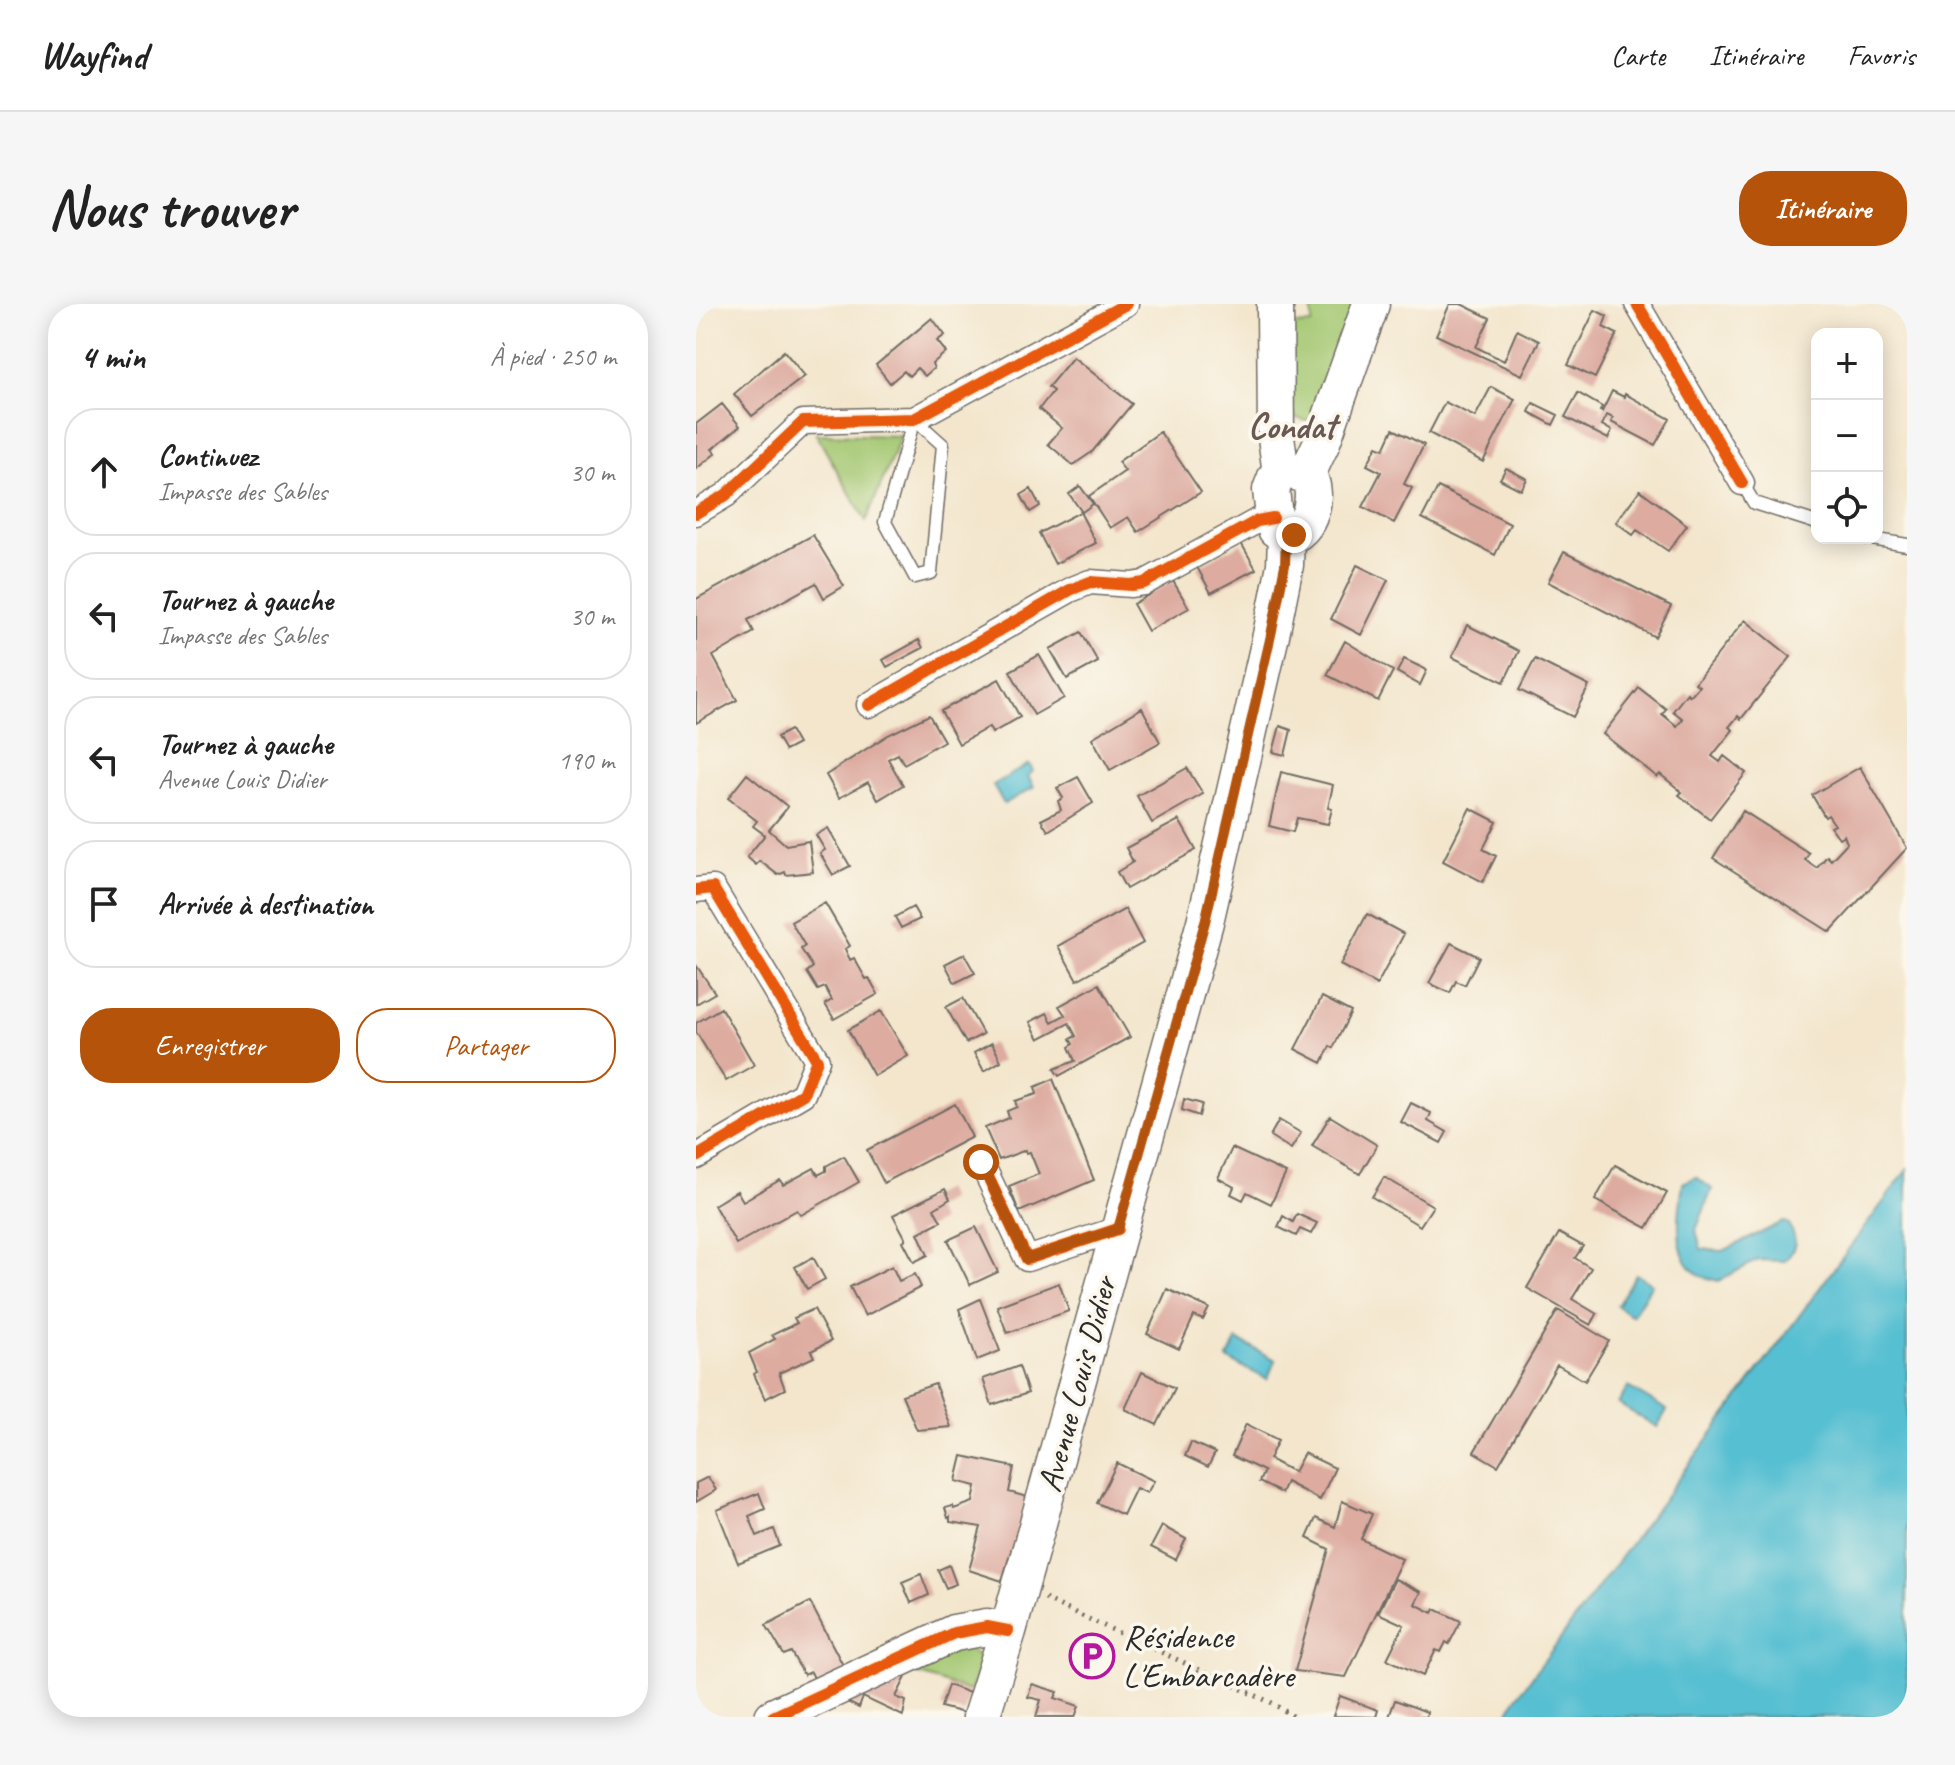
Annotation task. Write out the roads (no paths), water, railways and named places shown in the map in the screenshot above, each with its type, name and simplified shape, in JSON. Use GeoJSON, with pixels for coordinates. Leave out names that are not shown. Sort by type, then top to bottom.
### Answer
{"type":"FeatureCollection","features":[{"type":"Feature","properties":{"kind":"main road"},"geometry":{"type":"LineString","coordinates":[[1275,304],[1276,437],[1294,473],[1313,482],[1312,502],[1301,531],[1294,535],[1279,527]]}},
{"type":"Feature","properties":{"kind":"main road"},"geometry":{"type":"LineString","coordinates":[[1294,473],[1322,442],[1371,304]]}},
{"type":"Feature","properties":{"kind":"main road","name":"Avenue Louis Didier"},"geometry":{"type":"LineString","coordinates":[[981,1717],[1008,1631],[1205,922],[1285,565],[1279,527]]}},
{"type":"Feature","properties":{"kind":"main road"},"geometry":{"type":"LineString","coordinates":[[773,1717],[954,1633],[987,1627],[1008,1631]]}},
{"type":"Feature","properties":{"kind":"street"},"geometry":{"type":"LineString","coordinates":[[696,513],[726,495],[803,422],[914,419],[1126,304]]}},
{"type":"Feature","properties":{"kind":"street"},"geometry":{"type":"LineString","coordinates":[[1637,304],[1742,483]]}},
{"type":"Feature","properties":{"kind":"street"},"geometry":{"type":"LineString","coordinates":[[869,705],[1070,590],[1090,582],[1144,583],[1257,521],[1279,527]]}},
{"type":"Feature","properties":{"kind":"street"},"geometry":{"type":"LineString","coordinates":[[696,890],[713,888],[817,1060],[803,1094],[696,1157]]}},
{"type":"Feature","properties":{"kind":"street"},"geometry":{"type":"LineString","coordinates":[[981,1162],[1027,1259],[1118,1229]]}},
{"type":"Feature","properties":{"kind":"lane"},"geometry":{"type":"LineString","coordinates":[[914,419],[943,445],[931,573],[915,577],[885,522],[914,419]]}},
{"type":"Feature","properties":{"kind":"lane"},"geometry":{"type":"LineString","coordinates":[[1742,483],[1754,503],[1811,521]]}},
{"type":"Feature","properties":{"kind":"lane"},"geometry":{"type":"LineString","coordinates":[[1883,541],[1907,545]]}},
{"type":"Feature","properties":{"kind":"water"},"geometry":{"type":"Polygon","coordinates":[[[1029,764],[1033,771],[1028,776],[1034,787],[1004,804],[993,785],[1029,764]]]}},
{"type":"Feature","properties":{"kind":"water"},"geometry":{"type":"Polygon","coordinates":[[[1907,1170],[1907,1717],[1506,1717],[1515,1700],[1907,1170]]]}},
{"type":"Feature","properties":{"kind":"water"},"geometry":{"type":"Polygon","coordinates":[[[1696,1177],[1712,1189],[1696,1230],[1701,1249],[1723,1251],[1783,1222],[1788,1223],[1795,1242],[1785,1261],[1758,1260],[1718,1281],[1701,1276],[1690,1267],[1681,1245],[1679,1219],[1683,1183],[1696,1177]]]}},
{"type":"Feature","properties":{"kind":"water"},"geometry":{"type":"Polygon","coordinates":[[[1636,1274],[1652,1284],[1632,1316],[1617,1306],[1636,1274]]]}},
{"type":"Feature","properties":{"kind":"water"},"geometry":{"type":"Polygon","coordinates":[[[1237,1340],[1276,1360],[1267,1379],[1227,1359],[1237,1340]]]}},
{"type":"Feature","properties":{"kind":"water"},"geometry":{"type":"Polygon","coordinates":[[[1628,1387],[1667,1410],[1657,1427],[1618,1404],[1628,1387]]]}},
{"type":"Feature","properties":{"kind":"place","name":"Résidence L'Embarcadère"},"geometry":{"type":"Point","coordinates":[1092,1656]}},
{"type":"Feature","properties":{"kind":"district","name":"Condat"},"geometry":{"type":"Point","coordinates":[1292,425]}}]}
